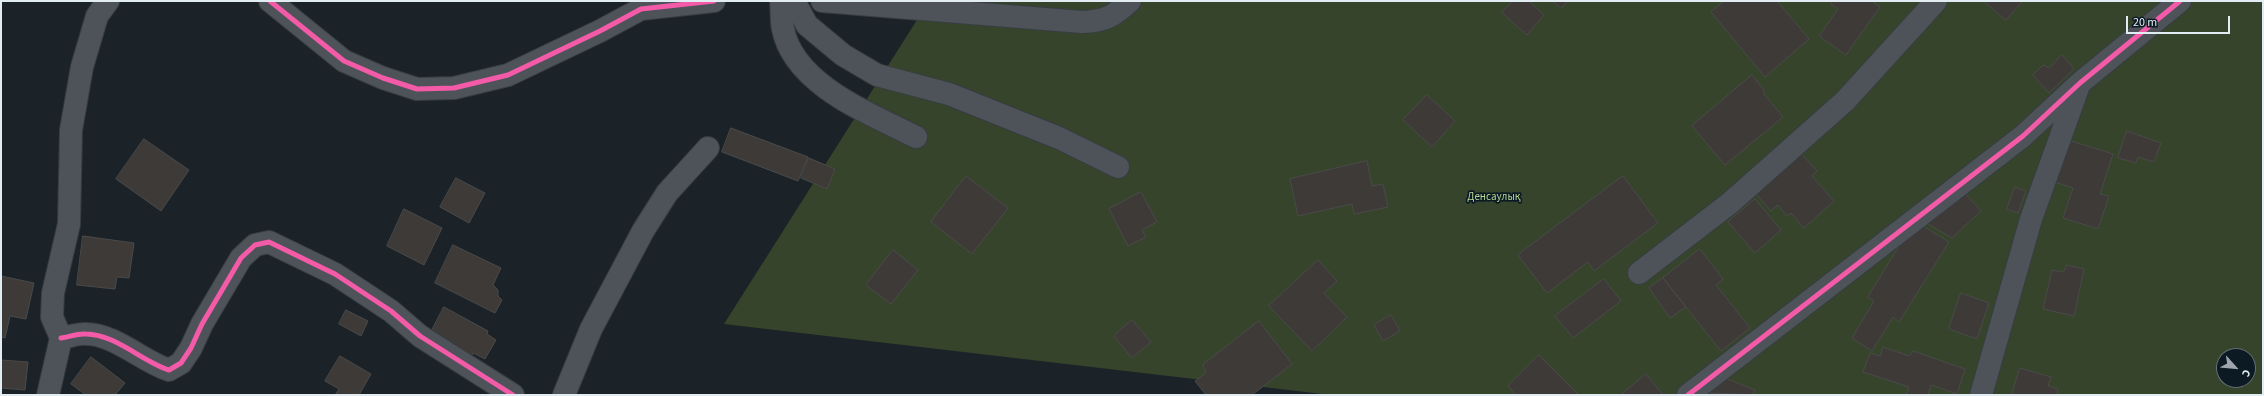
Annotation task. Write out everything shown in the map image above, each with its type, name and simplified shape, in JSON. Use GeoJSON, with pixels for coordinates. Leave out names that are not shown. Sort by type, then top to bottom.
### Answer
{"type":"FeatureCollection","features":[{"type":"Feature","properties":{"kind":"street"},"geometry":{"type":"LineString","coordinates":[[48,395],[61,338],[52,317],[53,293],[69,224],[71,130],[82,67],[97,16],[108,1]]}},
{"type":"Feature","properties":{"kind":"street"},"geometry":{"type":"LineString","coordinates":[[270,1],[344,61],[383,78],[417,89],[454,88],[508,75],[600,31],[640,9],[714,1]]}},
{"type":"Feature","properties":{"kind":"street"},"geometry":{"type":"LineString","coordinates":[[781,1],[783,29],[794,55],[816,81],[851,106],[916,137]]}},
{"type":"Feature","properties":{"kind":"street"},"geometry":{"type":"LineString","coordinates":[[794,1],[807,25],[843,54],[877,75],[949,94],[1059,138],[1118,167]]}},
{"type":"Feature","properties":{"kind":"street"},"geometry":{"type":"LineString","coordinates":[[822,1],[1082,22],[1105,19],[1116,14],[1130,1]]}},
{"type":"Feature","properties":{"kind":"street"},"geometry":{"type":"LineString","coordinates":[[1639,273],[1730,203],[1845,101],[1936,1]]}},
{"type":"Feature","properties":{"kind":"street"},"geometry":{"type":"LineString","coordinates":[[1688,395],[2022,136],[2080,83],[2180,1]]}},
{"type":"Feature","properties":{"kind":"street"},"geometry":{"type":"LineString","coordinates":[[1981,395],[2031,219],[2080,83]]}},
{"type":"Feature","properties":{"kind":"street"},"geometry":{"type":"LineString","coordinates":[[562,393],[591,329],[643,231],[667,193],[708,148]]}},
{"type":"Feature","properties":{"kind":"street"},"geometry":{"type":"LineString","coordinates":[[61,338],[86,334],[110,340],[137,353],[159,367],[169,370],[181,363],[192,348],[202,324],[241,258],[255,245],[269,242],[335,274],[390,311],[420,336],[512,395]]}},
{"type":"Feature","properties":{"kind":"green space","name":"Денсаулық"},"geometry":{"type":"Polygon","coordinates":[[[929,1],[2263,1],[2263,395],[1331,395],[724,324],[929,1]]]}},
{"type":"Feature","properties":{"kind":"building"},"geometry":{"type":"Polygon","coordinates":[[[1513,1],[1529,1],[1544,15],[1527,35],[1502,13],[1513,1]]]}},
{"type":"Feature","properties":{"kind":"building"},"geometry":{"type":"Polygon","coordinates":[[[1553,1],[1568,1],[1561,8],[1553,1]]]}},
{"type":"Feature","properties":{"kind":"building"},"geometry":{"type":"Polygon","coordinates":[[[1725,1],[1777,1],[1809,39],[1765,77],[1711,12],[1725,1]]]}},
{"type":"Feature","properties":{"kind":"building"},"geometry":{"type":"Polygon","coordinates":[[[1833,1],[1872,1],[1880,7],[1846,55],[1819,36],[1838,9],[1831,4],[1833,1]]]}},
{"type":"Feature","properties":{"kind":"building"},"geometry":{"type":"Polygon","coordinates":[[[1984,1],[2023,1],[2006,20],[1984,1]]]}},
{"type":"Feature","properties":{"kind":"building"},"geometry":{"type":"Polygon","coordinates":[[[2062,55],[2074,69],[2049,93],[2033,75],[2043,65],[2049,68],[2062,55]]]}},
{"type":"Feature","properties":{"kind":"building"},"geometry":{"type":"Polygon","coordinates":[[[1752,75],[1764,90],[1764,94],[1783,117],[1725,165],[1692,126],[1752,75]]]}},
{"type":"Feature","properties":{"kind":"building"},"geometry":{"type":"Polygon","coordinates":[[[1427,95],[1455,121],[1432,147],[1403,120],[1427,95]]]}},
{"type":"Feature","properties":{"kind":"building"},"geometry":{"type":"Polygon","coordinates":[[[731,128],[808,157],[798,181],[722,152],[731,128]]]}},
{"type":"Feature","properties":{"kind":"building"},"geometry":{"type":"Polygon","coordinates":[[[2127,131],[2161,143],[2154,162],[2138,157],[2136,163],[2118,158],[2127,131]]]}},
{"type":"Feature","properties":{"kind":"building"},"geometry":{"type":"Polygon","coordinates":[[[144,139],[189,170],[161,211],[116,179],[144,139]]]}},
{"type":"Feature","properties":{"kind":"building"},"geometry":{"type":"Polygon","coordinates":[[[2068,140],[2113,154],[2100,194],[2109,196],[2098,229],[2063,218],[2073,188],[2054,182],[2068,140]]]}},
{"type":"Feature","properties":{"kind":"building"},"geometry":{"type":"Polygon","coordinates":[[[1801,153],[1817,171],[1812,176],[1834,201],[1804,228],[1791,213],[1787,216],[1778,205],[1771,211],[1755,193],[1801,153]]]}},
{"type":"Feature","properties":{"kind":"building"},"geometry":{"type":"Polygon","coordinates":[[[809,158],[835,169],[827,189],[801,178],[809,158]]]}},
{"type":"Feature","properties":{"kind":"building"},"geometry":{"type":"Polygon","coordinates":[[[1367,161],[1372,186],[1383,184],[1388,207],[1354,214],[1352,204],[1298,216],[1290,179],[1367,161]]]}},
{"type":"Feature","properties":{"kind":"building"},"geometry":{"type":"Polygon","coordinates":[[[966,176],[1008,208],[972,254],[931,222],[966,176]]]}},
{"type":"Feature","properties":{"kind":"building"},"geometry":{"type":"Polygon","coordinates":[[[1623,176],[1658,223],[1594,271],[1588,262],[1547,293],[1518,255],[1623,176]]]}},
{"type":"Feature","properties":{"kind":"building"},"geometry":{"type":"Polygon","coordinates":[[[456,178],[485,193],[469,223],[440,207],[456,178]]]}},
{"type":"Feature","properties":{"kind":"building"},"geometry":{"type":"Polygon","coordinates":[[[2015,187],[2026,191],[2018,213],[2007,209],[2015,187]]]}},
{"type":"Feature","properties":{"kind":"building"},"geometry":{"type":"Polygon","coordinates":[[[1963,191],[1981,211],[1952,238],[1928,224],[1963,191]]]}},
{"type":"Feature","properties":{"kind":"building"},"geometry":{"type":"Polygon","coordinates":[[[1141,192],[1157,222],[1142,230],[1146,237],[1128,246],[1109,209],[1141,192]]]}},
{"type":"Feature","properties":{"kind":"building"},"geometry":{"type":"Polygon","coordinates":[[[1755,199],[1781,230],[1755,253],[1728,222],[1755,199]]]}},
{"type":"Feature","properties":{"kind":"building"},"geometry":{"type":"Polygon","coordinates":[[[404,209],[442,228],[424,265],[387,246],[404,209]]]}},
{"type":"Feature","properties":{"kind":"building"},"geometry":{"type":"Polygon","coordinates":[[[1915,221],[1949,242],[1899,322],[1893,317],[1872,351],[1852,338],[1874,301],[1868,297],[1915,221]]]}},
{"type":"Feature","properties":{"kind":"building"},"geometry":{"type":"Polygon","coordinates":[[[83,236],[134,243],[129,278],[117,277],[115,289],[77,285],[83,236]]]}},
{"type":"Feature","properties":{"kind":"building"},"geometry":{"type":"Polygon","coordinates":[[[453,245],[501,268],[493,285],[498,290],[498,296],[502,300],[495,313],[435,283],[453,245]]]}},
{"type":"Feature","properties":{"kind":"building"},"geometry":{"type":"Polygon","coordinates":[[[1700,249],[1723,279],[1716,285],[1750,328],[1721,351],[1663,278],[1700,249]]]}},
{"type":"Feature","properties":{"kind":"building"},"geometry":{"type":"Polygon","coordinates":[[[893,250],[918,270],[891,304],[866,285],[893,250]]]}},
{"type":"Feature","properties":{"kind":"building"},"geometry":{"type":"Polygon","coordinates":[[[1318,260],[1337,281],[1324,293],[1347,317],[1312,351],[1269,306],[1318,260]]]}},
{"type":"Feature","properties":{"kind":"building"},"geometry":{"type":"Polygon","coordinates":[[[2067,265],[2084,269],[2074,316],[2043,309],[2052,270],[2063,272],[2067,265]]]}},
{"type":"Feature","properties":{"kind":"building"},"geometry":{"type":"Polygon","coordinates":[[[1,276],[34,283],[26,319],[10,316],[5,338],[1,337],[1,276]]]}},
{"type":"Feature","properties":{"kind":"building"},"geometry":{"type":"Polygon","coordinates":[[[1663,278],[1686,307],[1670,318],[1649,288],[1663,278]]]}},
{"type":"Feature","properties":{"kind":"building"},"geometry":{"type":"Polygon","coordinates":[[[1604,279],[1621,301],[1573,338],[1555,316],[1604,279]]]}},
{"type":"Feature","properties":{"kind":"building"},"geometry":{"type":"Polygon","coordinates":[[[1961,293],[1989,303],[1977,339],[1949,329],[1961,293]]]}},
{"type":"Feature","properties":{"kind":"building"},"geometry":{"type":"Polygon","coordinates":[[[444,307],[488,331],[487,334],[496,340],[485,359],[473,353],[471,357],[430,334],[444,307]]]}},
{"type":"Feature","properties":{"kind":"building"},"geometry":{"type":"Polygon","coordinates":[[[346,310],[368,321],[361,336],[339,324],[346,310]]]}},
{"type":"Feature","properties":{"kind":"building"},"geometry":{"type":"Polygon","coordinates":[[[1391,315],[1400,331],[1383,341],[1374,325],[1391,315]]]}},
{"type":"Feature","properties":{"kind":"building"},"geometry":{"type":"Polygon","coordinates":[[[1132,320],[1151,342],[1132,358],[1114,336],[1132,320]]]}},
{"type":"Feature","properties":{"kind":"building"},"geometry":{"type":"Polygon","coordinates":[[[1259,321],[1292,364],[1252,395],[1206,395],[1195,381],[1206,373],[1203,365],[1259,321]]]}},
{"type":"Feature","properties":{"kind":"building"},"geometry":{"type":"Polygon","coordinates":[[[1883,347],[1909,356],[1913,351],[1965,369],[1957,394],[1931,385],[1928,395],[1906,395],[1909,387],[1863,372],[1870,353],[1880,356],[1883,347]]]}},
{"type":"Feature","properties":{"kind":"building"},"geometry":{"type":"Polygon","coordinates":[[[1539,355],[1579,395],[1516,395],[1508,386],[1539,355]]]}},
{"type":"Feature","properties":{"kind":"building"},"geometry":{"type":"Polygon","coordinates":[[[340,356],[371,374],[359,395],[335,395],[339,389],[325,381],[340,356]]]}},
{"type":"Feature","properties":{"kind":"building"},"geometry":{"type":"Polygon","coordinates":[[[91,357],[125,383],[115,395],[86,395],[71,384],[91,357]]]}},
{"type":"Feature","properties":{"kind":"building"},"geometry":{"type":"Polygon","coordinates":[[[1,360],[28,362],[25,390],[1,388],[1,360]]]}},
{"type":"Feature","properties":{"kind":"building"},"geometry":{"type":"Polygon","coordinates":[[[2020,368],[2051,377],[2048,386],[2058,389],[2057,395],[2012,395],[2020,368]]]}},
{"type":"Feature","properties":{"kind":"building"},"geometry":{"type":"Polygon","coordinates":[[[1646,374],[1663,395],[1621,395],[1646,374]]]}},
{"type":"Feature","properties":{"kind":"building"},"geometry":{"type":"Polygon","coordinates":[[[1725,378],[1755,390],[1753,395],[1709,393],[1725,378]]]}},
{"type":"Feature","properties":{"kind":"cycle path"},"geometry":{"type":"LineString","coordinates":[[270,1],[344,61],[383,78],[417,89],[454,88],[508,75],[600,31],[641,9],[714,1]]}},
{"type":"Feature","properties":{"kind":"cycle path"},"geometry":{"type":"LineString","coordinates":[[1688,395],[2023,136],[2080,83],[2180,1]]}},
{"type":"Feature","properties":{"kind":"cycle path"},"geometry":{"type":"LineString","coordinates":[[61,338],[80,334],[97,335],[108,338],[149,361],[169,370],[181,363],[191,348],[202,324],[241,258],[255,245],[269,242],[335,274],[391,311],[420,336],[513,395]]}}]}
